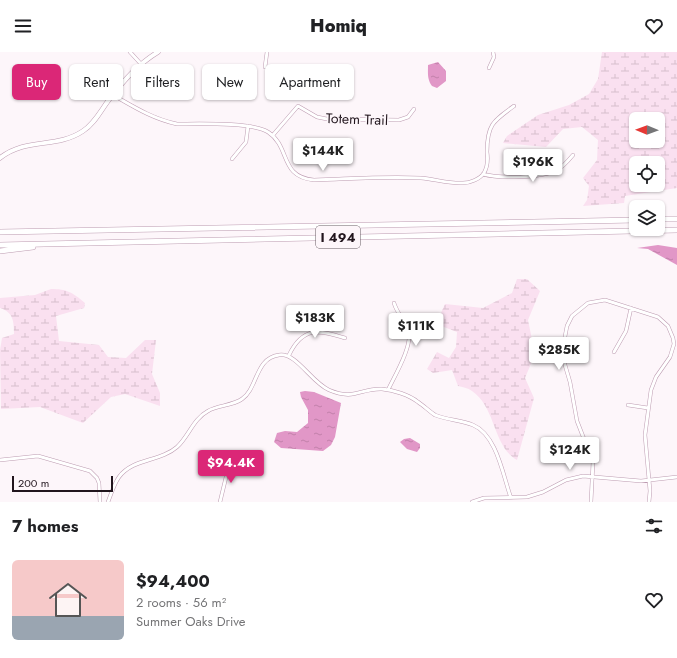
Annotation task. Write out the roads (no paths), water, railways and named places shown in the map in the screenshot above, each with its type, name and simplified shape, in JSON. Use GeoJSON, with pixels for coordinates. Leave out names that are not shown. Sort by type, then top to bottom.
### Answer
{"type":"FeatureCollection","features":[{"type":"Feature","properties":{"kind":"highway"},"geometry":{"type":"LineString","coordinates":[[665,219],[677,219]]}},
{"type":"Feature","properties":{"kind":"highway","name":"I 494"},"geometry":{"type":"LineString","coordinates":[[0,232],[629,220]]}},
{"type":"Feature","properties":{"kind":"highway","name":"I 494"},"geometry":{"type":"LineString","coordinates":[[0,245],[677,230]]}},
{"type":"Feature","properties":{"kind":"highway"},"geometry":{"type":"LineString","coordinates":[[0,250],[49,245]]}},
{"type":"Feature","properties":{"kind":"street"},"geometry":{"type":"LineString","coordinates":[[130,52],[141,64],[158,52]]}},
{"type":"Feature","properties":{"kind":"street"},"geometry":{"type":"LineString","coordinates":[[265,64],[267,52]]}},
{"type":"Feature","properties":{"kind":"street"},"geometry":{"type":"LineString","coordinates":[[489,68],[494,57],[493,52]]}},
{"type":"Feature","properties":{"kind":"street"},"geometry":{"type":"LineString","coordinates":[[123,84],[131,75]]}},
{"type":"Feature","properties":{"kind":"street"},"geometry":{"type":"LineString","coordinates":[[0,158],[21,146],[63,140],[79,134],[92,124],[109,100]]}},
{"type":"Feature","properties":{"kind":"street"},"geometry":{"type":"LineString","coordinates":[[121,100],[140,112],[169,123],[248,126],[261,128],[273,135],[280,145],[289,168],[296,175],[306,179],[421,178],[463,183],[474,180],[483,174],[488,162],[488,136],[490,126],[497,118],[514,106]]}},
{"type":"Feature","properties":{"kind":"street","name":"Totem Trail"},"geometry":{"type":"LineString","coordinates":[[273,135],[298,106],[316,117],[327,119],[398,120],[408,118],[414,110]]}},
{"type":"Feature","properties":{"kind":"street"},"geometry":{"type":"LineString","coordinates":[[232,159],[246,142],[248,126]]}},
{"type":"Feature","properties":{"kind":"street"},"geometry":{"type":"LineString","coordinates":[[483,174],[492,176],[542,174],[556,170],[572,155]]}},
{"type":"Feature","properties":{"kind":"street"},"geometry":{"type":"LineString","coordinates":[[591,502],[593,476],[591,454],[580,430],[565,365],[563,347],[566,326],[572,316],[583,306],[593,301],[605,300],[658,317],[668,326],[673,338],[670,357],[653,383],[648,408],[645,435],[649,480],[649,502]]}},
{"type":"Feature","properties":{"kind":"street"},"geometry":{"type":"LineString","coordinates":[[388,390],[410,340],[409,331],[396,311],[394,303]]}},
{"type":"Feature","properties":{"kind":"street"},"geometry":{"type":"LineString","coordinates":[[614,352],[626,331],[631,308]]}},
{"type":"Feature","properties":{"kind":"street"},"geometry":{"type":"LineString","coordinates":[[288,355],[298,340],[312,332],[323,332],[345,338]]}},
{"type":"Feature","properties":{"kind":"street"},"geometry":{"type":"LineString","coordinates":[[108,502],[118,479],[127,469],[173,450],[178,446],[201,415],[213,408],[240,401],[245,397],[260,369],[268,359],[279,355],[288,355],[293,358],[315,381],[336,393],[352,395],[376,390],[388,390],[411,397],[436,415],[467,423],[481,430],[494,448],[511,498]]}},
{"type":"Feature","properties":{"kind":"street"},"geometry":{"type":"LineString","coordinates":[[628,405],[648,408]]}},
{"type":"Feature","properties":{"kind":"street"},"geometry":{"type":"LineString","coordinates":[[0,460],[38,456],[90,471],[99,483],[100,502]]}},
{"type":"Feature","properties":{"kind":"street"},"geometry":{"type":"LineString","coordinates":[[220,502],[227,473],[248,469]]}},
{"type":"Feature","properties":{"kind":"street"},"geometry":{"type":"LineString","coordinates":[[472,502],[484,498],[511,498],[535,495],[566,480],[582,476],[629,480],[649,480],[677,477]]}},
{"type":"Feature","properties":{"kind":"water"},"geometry":{"type":"Polygon","coordinates":[[[438,62],[446,71],[446,81],[437,88],[432,86],[429,81],[428,65],[438,62]]]}},
{"type":"Feature","properties":{"kind":"water"},"geometry":{"type":"Polygon","coordinates":[[[658,245],[677,248],[677,265],[648,249],[637,248],[658,245]]]}},
{"type":"Feature","properties":{"kind":"water"},"geometry":{"type":"Polygon","coordinates":[[[300,392],[314,392],[341,403],[335,437],[331,445],[323,451],[281,448],[274,442],[277,433],[285,431],[297,432],[308,423],[308,410],[300,392]]]}},
{"type":"Feature","properties":{"kind":"water"},"geometry":{"type":"Polygon","coordinates":[[[410,438],[420,444],[420,448],[417,452],[407,449],[400,442],[404,439],[410,438]]]}}]}
